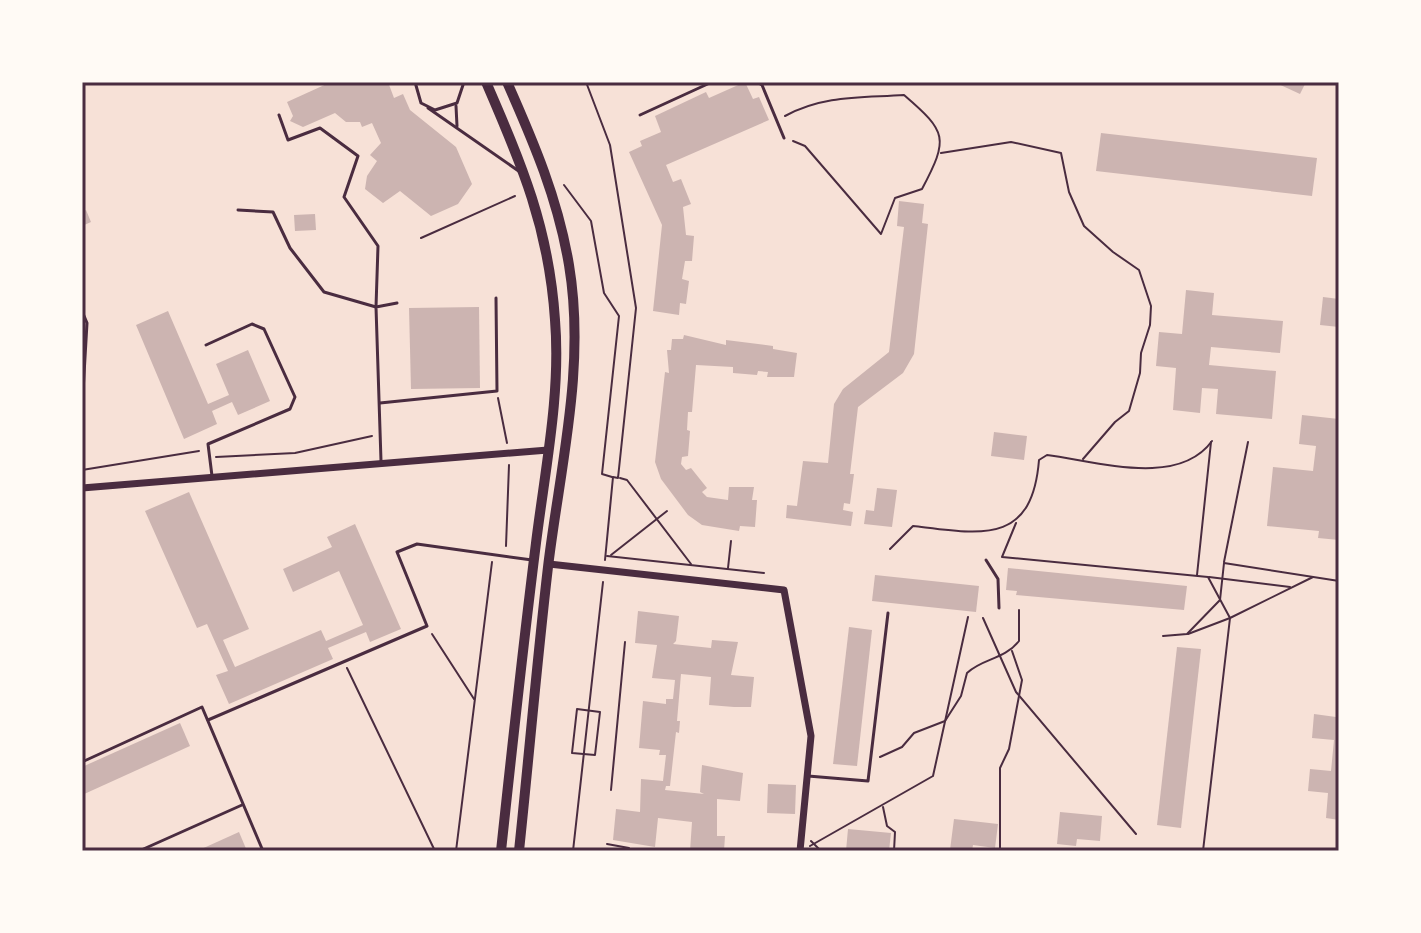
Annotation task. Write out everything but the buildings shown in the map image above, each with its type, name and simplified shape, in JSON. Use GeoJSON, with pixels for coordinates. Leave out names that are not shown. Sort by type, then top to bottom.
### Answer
{"type":"FeatureCollection","features":[{"type":"Feature","properties":{"kind":"main road"},"geometry":{"type":"LineString","coordinates":[[486,82],[528,178],[544,239],[555,321],[555,377],[548,450],[501,851]]}},
{"type":"Feature","properties":{"kind":"main road"},"geometry":{"type":"LineString","coordinates":[[507,82],[547,171],[569,267],[574,319],[574,379],[549,564],[519,851]]}},
{"type":"Feature","properties":{"kind":"main road"},"geometry":{"type":"LineString","coordinates":[[528,178],[547,171]]}},
{"type":"Feature","properties":{"kind":"main road"},"geometry":{"type":"LineString","coordinates":[[534,561],[549,564]]}},
{"type":"Feature","properties":{"kind":"street"},"geometry":{"type":"LineString","coordinates":[[82,488],[381,461],[548,450]]}},
{"type":"Feature","properties":{"kind":"street"},"geometry":{"type":"LineString","coordinates":[[549,564],[784,590],[811,736],[801,851]]}},
{"type":"Feature","properties":{"kind":"lane"},"geometry":{"type":"LineString","coordinates":[[415,82],[416,96],[428,108],[528,178]]}},
{"type":"Feature","properties":{"kind":"lane"},"geometry":{"type":"LineString","coordinates":[[460,130],[454,117],[464,82]]}},
{"type":"Feature","properties":{"kind":"lane"},"geometry":{"type":"LineString","coordinates":[[640,115],[712,82]]}},
{"type":"Feature","properties":{"kind":"lane"},"geometry":{"type":"LineString","coordinates":[[757,82],[762,85],[784,138]]}},
{"type":"Feature","properties":{"kind":"lane"},"geometry":{"type":"LineString","coordinates":[[428,108],[443,110],[457,103]]}},
{"type":"Feature","properties":{"kind":"lane"},"geometry":{"type":"LineString","coordinates":[[279,115],[288,140],[320,128],[358,156],[344,197],[378,246],[376,307],[381,461]]}},
{"type":"Feature","properties":{"kind":"lane"},"geometry":{"type":"LineString","coordinates":[[238,210],[273,212],[290,248],[324,292],[376,307],[397,303]]}},
{"type":"Feature","properties":{"kind":"lane"},"geometry":{"type":"LineString","coordinates":[[380,403],[497,391],[496,298]]}},
{"type":"Feature","properties":{"kind":"lane"},"geometry":{"type":"LineString","coordinates":[[82,311],[87,323],[82,409]]}},
{"type":"Feature","properties":{"kind":"lane"},"geometry":{"type":"LineString","coordinates":[[206,345],[252,324],[264,329],[295,397],[290,409],[208,444],[212,477]]}},
{"type":"Feature","properties":{"kind":"lane"},"geometry":{"type":"LineString","coordinates":[[208,720],[427,626],[397,552],[417,544],[534,561]]}},
{"type":"Feature","properties":{"kind":"lane"},"geometry":{"type":"LineString","coordinates":[[986,560],[998,579],[999,608]]}},
{"type":"Feature","properties":{"kind":"lane"},"geometry":{"type":"LineString","coordinates":[[808,776],[868,781],[888,613]]}},
{"type":"Feature","properties":{"kind":"lane"},"geometry":{"type":"LineString","coordinates":[[82,762],[202,707],[241,791],[243,805],[263,851]]}},
{"type":"Feature","properties":{"kind":"lane"},"geometry":{"type":"LineString","coordinates":[[139,851],[243,805]]}},
{"type":"Feature","properties":{"kind":"path"},"geometry":{"type":"LineString","coordinates":[[586,82],[610,145],[635,318],[618,478]]}},
{"type":"Feature","properties":{"kind":"path"},"geometry":{"type":"LineString","coordinates":[[777,120],[809,103],[839,96],[904,95],[936,122],[941,153],[922,189],[895,198],[881,234],[805,146],[784,138]]}},
{"type":"Feature","properties":{"kind":"path"},"geometry":{"type":"LineString","coordinates":[[941,153],[1011,142],[1061,153],[1069,192],[1084,226],[1139,270],[1151,306],[1150,325],[1129,411],[1115,422],[1083,459]]}},
{"type":"Feature","properties":{"kind":"path"},"geometry":{"type":"LineString","coordinates":[[564,185],[582,204],[591,221],[604,293],[609,306],[619,316],[602,474],[627,480],[692,565]]}},
{"type":"Feature","properties":{"kind":"path"},"geometry":{"type":"LineString","coordinates":[[421,238],[515,196]]}},
{"type":"Feature","properties":{"kind":"path"},"geometry":{"type":"LineString","coordinates":[[456,851],[491,563],[506,549],[509,451],[497,391]]}},
{"type":"Feature","properties":{"kind":"path"},"geometry":{"type":"LineString","coordinates":[[82,470],[200,451],[219,458],[295,453],[381,434]]}},
{"type":"Feature","properties":{"kind":"path"},"geometry":{"type":"LineString","coordinates":[[1197,576],[1212,441],[1201,456],[1152,468],[1047,455],[1039,460],[1031,503],[1016,523],[1002,557],[1197,576],[1208,577],[1223,577],[1291,587]]}},
{"type":"Feature","properties":{"kind":"path"},"geometry":{"type":"LineString","coordinates":[[1187,634],[1220,600],[1224,563],[1248,442]]}},
{"type":"Feature","properties":{"kind":"path"},"geometry":{"type":"LineString","coordinates":[[573,851],[607,556],[613,477]]}},
{"type":"Feature","properties":{"kind":"path"},"geometry":{"type":"LineString","coordinates":[[607,556],[667,511]]}},
{"type":"Feature","properties":{"kind":"path"},"geometry":{"type":"LineString","coordinates":[[890,549],[913,526],[990,531],[1016,523]]}},
{"type":"Feature","properties":{"kind":"path"},"geometry":{"type":"LineString","coordinates":[[727,569],[731,541]]}},
{"type":"Feature","properties":{"kind":"path"},"geometry":{"type":"LineString","coordinates":[[607,556],[764,573]]}},
{"type":"Feature","properties":{"kind":"path"},"geometry":{"type":"LineString","coordinates":[[1224,563],[1339,581]]}},
{"type":"Feature","properties":{"kind":"path"},"geometry":{"type":"LineString","coordinates":[[1203,851],[1230,618],[1208,577]]}},
{"type":"Feature","properties":{"kind":"path"},"geometry":{"type":"LineString","coordinates":[[1163,636],[1187,634],[1230,618],[1313,577]]}},
{"type":"Feature","properties":{"kind":"path"},"geometry":{"type":"LineString","coordinates":[[870,766],[888,751],[902,747],[914,733],[945,721],[961,696],[967,673],[978,664],[1012,650],[1019,641],[1019,610]]}},
{"type":"Feature","properties":{"kind":"path"},"geometry":{"type":"LineString","coordinates":[[801,851],[933,776],[968,617]]}},
{"type":"Feature","properties":{"kind":"path"},"geometry":{"type":"LineString","coordinates":[[983,618],[1019,696],[1136,834]]}},
{"type":"Feature","properties":{"kind":"path"},"geometry":{"type":"LineString","coordinates":[[427,626],[474,699]]}},
{"type":"Feature","properties":{"kind":"path"},"geometry":{"type":"LineString","coordinates":[[611,790],[625,642]]}},
{"type":"Feature","properties":{"kind":"path"},"geometry":{"type":"LineString","coordinates":[[1000,851],[1000,768],[1009,749],[1022,680],[1012,650]]}},
{"type":"Feature","properties":{"kind":"path"},"geometry":{"type":"LineString","coordinates":[[344,662],[435,851]]}},
{"type":"Feature","properties":{"kind":"path"},"geometry":{"type":"LineString","coordinates":[[577,709],[589,711],[600,712],[595,755],[572,753],[577,709]]}},
{"type":"Feature","properties":{"kind":"path"},"geometry":{"type":"LineString","coordinates":[[882,805],[887,826],[895,832],[894,851]]}},
{"type":"Feature","properties":{"kind":"path"},"geometry":{"type":"LineString","coordinates":[[607,844],[629,848]]}}]}
